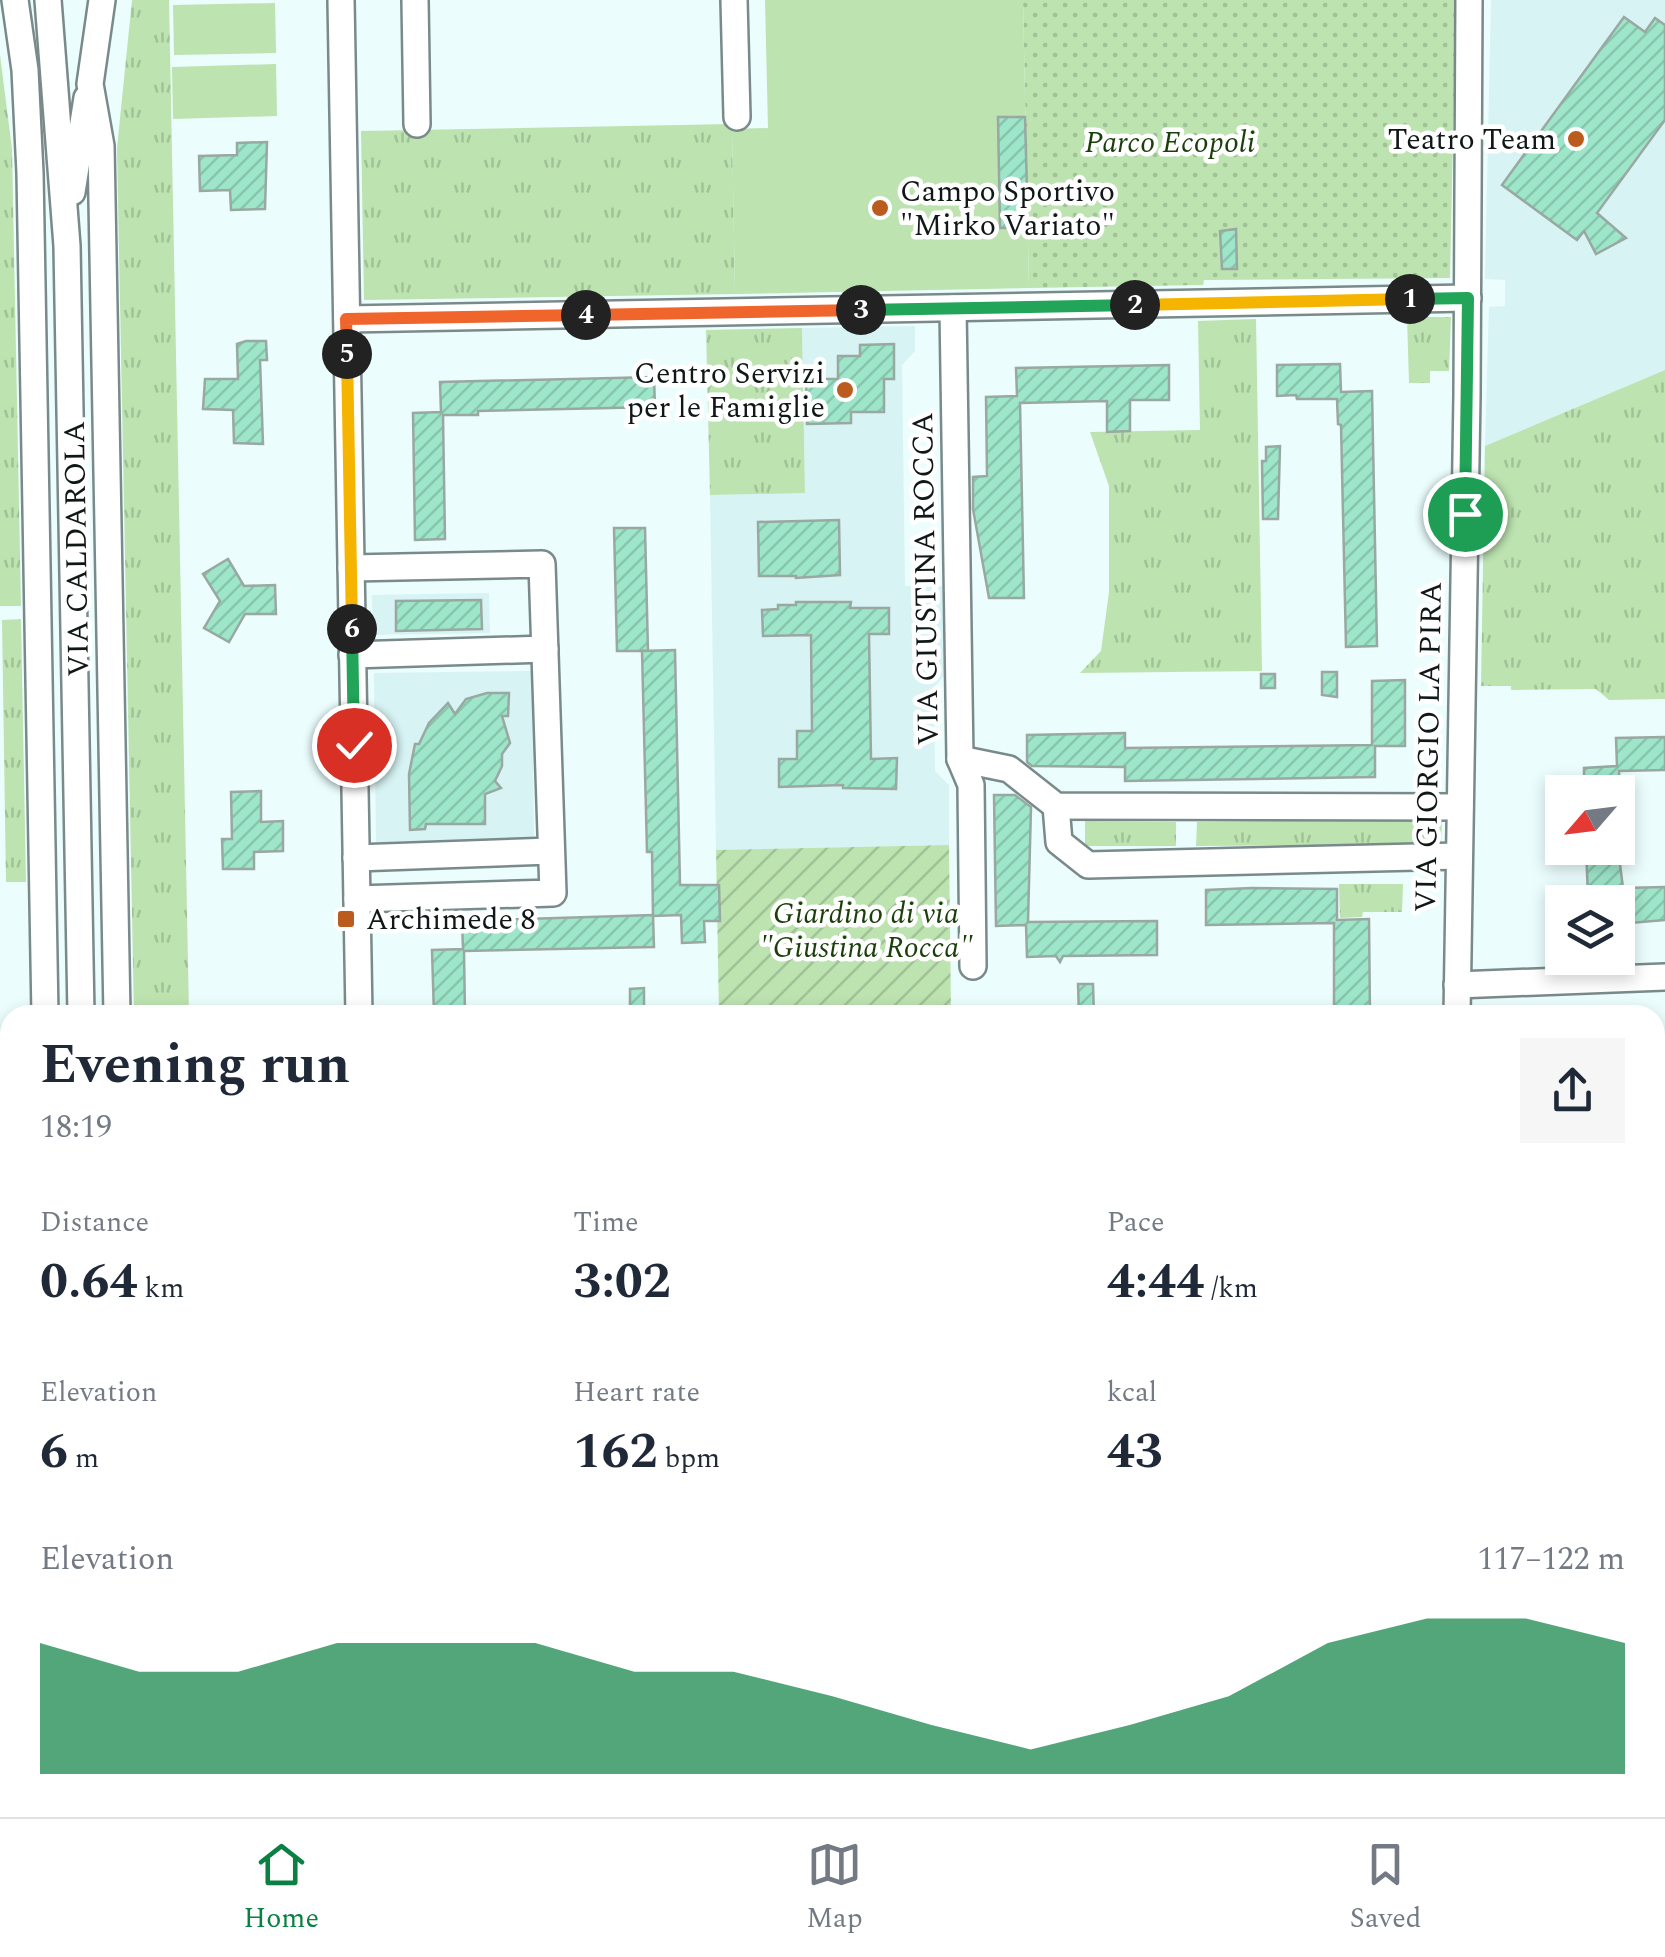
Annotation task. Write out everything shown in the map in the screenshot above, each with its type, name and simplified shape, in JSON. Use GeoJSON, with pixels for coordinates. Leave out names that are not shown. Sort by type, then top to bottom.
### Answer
{"type":"FeatureCollection","features":[{"type":"Feature","properties":{"kind":"street","name":"VIA CALDAROLA"},"geometry":{"type":"LineString","coordinates":[[15,0],[26,70],[46,1005]]}},
{"type":"Feature","properties":{"kind":"street","name":"VIA CALDAROLA"},"geometry":{"type":"LineString","coordinates":[[26,70],[46,0]]}},
{"type":"Feature","properties":{"kind":"street","name":"VIA CALDAROLA"},"geometry":{"type":"LineString","coordinates":[[46,0],[66,246],[82,1005]]}},
{"type":"Feature","properties":{"kind":"street","name":"VIA CALDAROLA"},"geometry":{"type":"LineString","coordinates":[[86,0],[90,84],[101,146],[117,1005]]}},
{"type":"Feature","properties":{"kind":"street","name":"VIA CALDAROLA"},"geometry":{"type":"LineString","coordinates":[[66,246],[76,150],[102,0]]}},
{"type":"Feature","properties":{"kind":"street"},"geometry":{"type":"LineString","coordinates":[[341,0],[359,1005]]}},
{"type":"Feature","properties":{"kind":"street"},"geometry":{"type":"LineString","coordinates":[[415,0],[417,124]]}},
{"type":"Feature","properties":{"kind":"street"},"geometry":{"type":"LineString","coordinates":[[734,0],[736,116]]}},
{"type":"Feature","properties":{"kind":"street","name":"VIA GIORGIO LA PIRA"},"geometry":{"type":"LineString","coordinates":[[1456,1005],[1468,298],[1468,0]]}},
{"type":"Feature","properties":{"kind":"street"},"geometry":{"type":"LineString","coordinates":[[346,319],[1468,298]]}},
{"type":"Feature","properties":{"kind":"street","name":"VIA GIUSTINA ROCCA"},"geometry":{"type":"LineString","coordinates":[[953,308],[960,759],[971,785],[973,966]]}},
{"type":"Feature","properties":{"kind":"street"},"geometry":{"type":"LineString","coordinates":[[350,568],[542,564],[553,893],[357,899]]}},
{"type":"Feature","properties":{"kind":"street"},"geometry":{"type":"LineString","coordinates":[[352,656],[545,649]]}},
{"type":"Feature","properties":{"kind":"street"},"geometry":{"type":"LineString","coordinates":[[960,759],[1009,769],[1056,806],[1460,807]]}},
{"type":"Feature","properties":{"kind":"street"},"geometry":{"type":"LineString","coordinates":[[1056,806],[1059,842],[1088,865],[1459,856]]}},
{"type":"Feature","properties":{"kind":"street"},"geometry":{"type":"LineString","coordinates":[[356,858],[551,851]]}},
{"type":"Feature","properties":{"kind":"street"},"geometry":{"type":"LineString","coordinates":[[1457,985],[1665,977]]}},
{"type":"Feature","properties":{"kind":"shaded area","name":"Teatro Team"},"geometry":{"type":"Polygon","coordinates":[[[1491,0],[1665,0],[1665,370],[1485,446],[1489,307],[1505,306],[1505,280],[1485,279],[1491,0]]]}},
{"type":"Feature","properties":{"kind":"shaded area"},"geometry":{"type":"Polygon","coordinates":[[[915,326],[915,351],[902,365],[905,586],[945,586],[947,673],[934,687],[935,771],[949,785],[949,845],[716,850],[710,495],[805,492],[802,328],[915,326]]]}},
{"type":"Feature","properties":{"kind":"shaded area"},"geometry":{"type":"Polygon","coordinates":[[[489,593],[490,633],[373,635],[372,595],[489,593]]]}},
{"type":"Feature","properties":{"kind":"shaded area"},"geometry":{"type":"Polygon","coordinates":[[[532,671],[534,839],[376,842],[374,673],[532,671]]]}},
{"type":"Feature","properties":{"kind":"green space"},"geometry":{"type":"Polygon","coordinates":[[[132,0],[169,0],[189,1005],[134,1005],[117,148],[132,0]]]}},
{"type":"Feature","properties":{"kind":"green space","name":"Campo Sportivo \"Mirko Variato\""},"geometry":{"type":"Polygon","coordinates":[[[765,0],[1023,0],[1029,288],[735,294],[732,129],[768,128],[765,0]]]}},
{"type":"Feature","properties":{"kind":"green space","name":"Parco Ecopoli"},"geometry":{"type":"Polygon","coordinates":[[[1023,0],[1456,0],[1450,278],[1204,280],[1203,285],[1029,288],[1023,0]]]}},
{"type":"Feature","properties":{"kind":"green space"},"geometry":{"type":"Polygon","coordinates":[[[275,3],[276,53],[174,55],[173,5],[275,3]]]}},
{"type":"Feature","properties":{"kind":"green space"},"geometry":{"type":"Polygon","coordinates":[[[0,55],[12,149],[21,606],[0,606],[0,55]]]}},
{"type":"Feature","properties":{"kind":"green space"},"geometry":{"type":"Polygon","coordinates":[[[276,64],[277,116],[173,119],[172,67],[276,64]]]}},
{"type":"Feature","properties":{"kind":"green space"},"geometry":{"type":"Polygon","coordinates":[[[732,124],[735,294],[364,300],[361,131],[732,124]]]}},
{"type":"Feature","properties":{"kind":"green space"},"geometry":{"type":"Polygon","coordinates":[[[1407,317],[1451,317],[1449,371],[1430,371],[1430,383],[1409,383],[1407,317]]]}},
{"type":"Feature","properties":{"kind":"green space"},"geometry":{"type":"Polygon","coordinates":[[[1256,319],[1262,671],[1080,673],[1101,651],[1109,592],[1109,486],[1090,432],[1200,430],[1198,321],[1256,319]]]}},
{"type":"Feature","properties":{"kind":"green space"},"geometry":{"type":"Polygon","coordinates":[[[802,328],[805,493],[710,495],[706,330],[802,328]]]}},
{"type":"Feature","properties":{"kind":"green space"},"geometry":{"type":"Polygon","coordinates":[[[1665,370],[1665,699],[1609,700],[1596,689],[1511,690],[1511,686],[1481,686],[1485,446],[1665,370]]]}},
{"type":"Feature","properties":{"kind":"green space"},"geometry":{"type":"Polygon","coordinates":[[[21,619],[26,882],[6,882],[2,620],[21,619]]]}},
{"type":"Feature","properties":{"kind":"green space"},"geometry":{"type":"Polygon","coordinates":[[[1442,819],[1441,844],[1196,846],[1197,822],[1442,819]]]}},
{"type":"Feature","properties":{"kind":"green space"},"geometry":{"type":"Polygon","coordinates":[[[1085,821],[1176,822],[1176,846],[1085,846],[1085,821]]]}},
{"type":"Feature","properties":{"kind":"green space","name":"Giardino di via \"Giustina Rocca\""},"geometry":{"type":"Polygon","coordinates":[[[949,845],[951,1005],[719,1005],[716,850],[949,845]]]}},
{"type":"Feature","properties":{"kind":"green space"},"geometry":{"type":"Polygon","coordinates":[[[1339,884],[1403,884],[1402,912],[1363,912],[1362,917],[1340,918],[1339,884]]]}},
{"type":"Feature","properties":{"kind":"building"},"geometry":{"type":"Polygon","coordinates":[[[1624,17],[1645,32],[1655,18],[1665,25],[1665,120],[1597,213],[1626,238],[1596,254],[1584,231],[1577,240],[1502,185],[1624,17]]]}},
{"type":"Feature","properties":{"kind":"building"},"geometry":{"type":"Polygon","coordinates":[[[998,117],[1025,117],[1028,228],[1000,228],[998,117]]]}},
{"type":"Feature","properties":{"kind":"building"},"geometry":{"type":"Polygon","coordinates":[[[267,142],[265,209],[231,210],[230,190],[200,191],[199,156],[237,155],[237,143],[267,142]]]}},
{"type":"Feature","properties":{"kind":"building"},"geometry":{"type":"Polygon","coordinates":[[[1236,229],[1237,269],[1222,269],[1220,231],[1236,229]]]}},
{"type":"Feature","properties":{"kind":"building"},"geometry":{"type":"Polygon","coordinates":[[[266,341],[267,360],[260,360],[263,444],[234,443],[233,410],[203,409],[205,379],[238,379],[237,344],[266,341]]]}},
{"type":"Feature","properties":{"kind":"building","name":"Centro Servizi per le Famiglie"},"geometry":{"type":"Polygon","coordinates":[[[894,344],[894,379],[884,379],[884,412],[851,412],[851,423],[807,424],[806,379],[838,379],[838,356],[860,356],[860,345],[894,344]]]}},
{"type":"Feature","properties":{"kind":"building"},"geometry":{"type":"Polygon","coordinates":[[[1340,364],[1341,392],[1372,391],[1377,646],[1346,647],[1341,425],[1337,399],[1277,396],[1277,365],[1340,364]]]}},
{"type":"Feature","properties":{"kind":"building"},"geometry":{"type":"Polygon","coordinates":[[[1169,365],[1169,400],[1130,400],[1130,431],[1107,432],[1107,401],[1020,403],[1024,598],[989,598],[973,509],[973,477],[987,476],[986,397],[1017,396],[1016,368],[1169,365]]]}},
{"type":"Feature","properties":{"kind":"building"},"geometry":{"type":"Polygon","coordinates":[[[654,377],[655,407],[443,415],[445,539],[415,540],[413,413],[441,412],[440,382],[654,377]]]}},
{"type":"Feature","properties":{"kind":"building"},"geometry":{"type":"Polygon","coordinates":[[[1280,446],[1278,519],[1263,519],[1262,461],[1266,461],[1266,447],[1280,446]]]}},
{"type":"Feature","properties":{"kind":"building"},"geometry":{"type":"Polygon","coordinates":[[[839,520],[840,575],[759,576],[758,522],[839,520]]]}},
{"type":"Feature","properties":{"kind":"building"},"geometry":{"type":"Polygon","coordinates":[[[614,528],[645,528],[648,651],[617,651],[614,528]]]}},
{"type":"Feature","properties":{"kind":"building"},"geometry":{"type":"Polygon","coordinates":[[[228,559],[244,586],[275,585],[276,614],[245,614],[229,642],[204,628],[220,601],[203,574],[228,559]]]}},
{"type":"Feature","properties":{"kind":"building"},"geometry":{"type":"Polygon","coordinates":[[[481,600],[482,629],[396,631],[396,601],[481,600]]]}},
{"type":"Feature","properties":{"kind":"building"},"geometry":{"type":"Polygon","coordinates":[[[796,602],[851,602],[850,608],[889,608],[889,634],[869,634],[871,759],[897,758],[896,789],[843,785],[779,787],[779,759],[797,759],[797,731],[812,731],[811,635],[763,636],[762,610],[796,602]]]}},
{"type":"Feature","properties":{"kind":"building"},"geometry":{"type":"Polygon","coordinates":[[[675,650],[680,885],[719,885],[720,921],[704,921],[705,942],[682,943],[681,915],[653,916],[652,852],[647,852],[642,651],[675,650]]]}},
{"type":"Feature","properties":{"kind":"building"},"geometry":{"type":"Polygon","coordinates":[[[1322,672],[1337,672],[1337,697],[1322,695],[1322,672]]]}},
{"type":"Feature","properties":{"kind":"building"},"geometry":{"type":"Polygon","coordinates":[[[1261,674],[1275,674],[1275,688],[1261,688],[1261,674]]]}},
{"type":"Feature","properties":{"kind":"building"},"geometry":{"type":"Polygon","coordinates":[[[1405,680],[1405,746],[1375,746],[1375,777],[1125,781],[1125,767],[1032,766],[1027,762],[1027,735],[1125,733],[1125,748],[1372,745],[1372,681],[1405,680]]]}},
{"type":"Feature","properties":{"kind":"building"},"geometry":{"type":"Polygon","coordinates":[[[487,693],[509,693],[508,716],[502,716],[510,743],[502,754],[502,766],[495,781],[501,788],[485,794],[485,824],[426,824],[425,829],[410,830],[409,774],[415,744],[419,744],[429,723],[448,703],[455,714],[466,699],[487,693]]]}},
{"type":"Feature","properties":{"kind":"building"},"geometry":{"type":"Polygon","coordinates":[[[1665,737],[1665,770],[1584,775],[1584,768],[1617,766],[1616,738],[1665,737]]]}},
{"type":"Feature","properties":{"kind":"building"},"geometry":{"type":"Polygon","coordinates":[[[261,791],[261,822],[283,821],[283,851],[254,852],[254,869],[223,869],[222,839],[232,839],[231,792],[261,791]]]}},
{"type":"Feature","properties":{"kind":"building"},"geometry":{"type":"Polygon","coordinates":[[[994,795],[1015,795],[1031,807],[1028,922],[1157,921],[1157,955],[1063,956],[1060,962],[1056,956],[1027,957],[1026,925],[996,926],[994,795]]]}},
{"type":"Feature","properties":{"kind":"building"},"geometry":{"type":"Polygon","coordinates":[[[1587,865],[1620,865],[1623,885],[1588,885],[1587,865]]]}},
{"type":"Feature","properties":{"kind":"building"},"geometry":{"type":"Polygon","coordinates":[[[1665,887],[1665,920],[1635,923],[1635,888],[1665,887]]]}},
{"type":"Feature","properties":{"kind":"building"},"geometry":{"type":"Polygon","coordinates":[[[1337,889],[1337,920],[1369,919],[1370,1005],[1334,1005],[1334,923],[1206,925],[1206,890],[1337,889]]]}},
{"type":"Feature","properties":{"kind":"building"},"geometry":{"type":"Polygon","coordinates":[[[653,915],[654,947],[464,951],[465,1005],[434,1005],[432,950],[463,949],[462,921],[653,915]]]}},
{"type":"Feature","properties":{"kind":"building"},"geometry":{"type":"Polygon","coordinates":[[[1078,984],[1093,984],[1094,1005],[1079,1005],[1078,984]]]}},
{"type":"Feature","properties":{"kind":"building"},"geometry":{"type":"Polygon","coordinates":[[[644,988],[644,1005],[630,1005],[630,989],[644,988]]]}},
{"type":"Feature","properties":{"kind":"place","name":"Teatro Team"},"geometry":{"type":"Point","coordinates":[1576,139]}},
{"type":"Feature","properties":{"kind":"place","name":"Campo Sportivo \"Mirko Variato\""},"geometry":{"type":"Point","coordinates":[880,208]}},
{"type":"Feature","properties":{"kind":"place","name":"Centro Servizi per le Famiglie"},"geometry":{"type":"Point","coordinates":[845,390]}},
{"type":"Feature","properties":{"kind":"place","name":"Archimede 8"},"geometry":{"type":"Point","coordinates":[346,919]}},
{"type":"Feature","properties":{"kind":"route"},"geometry":{"type":"LineString","coordinates":[[354,745],[346,319],[1468,298],[1465,514]]}}]}
